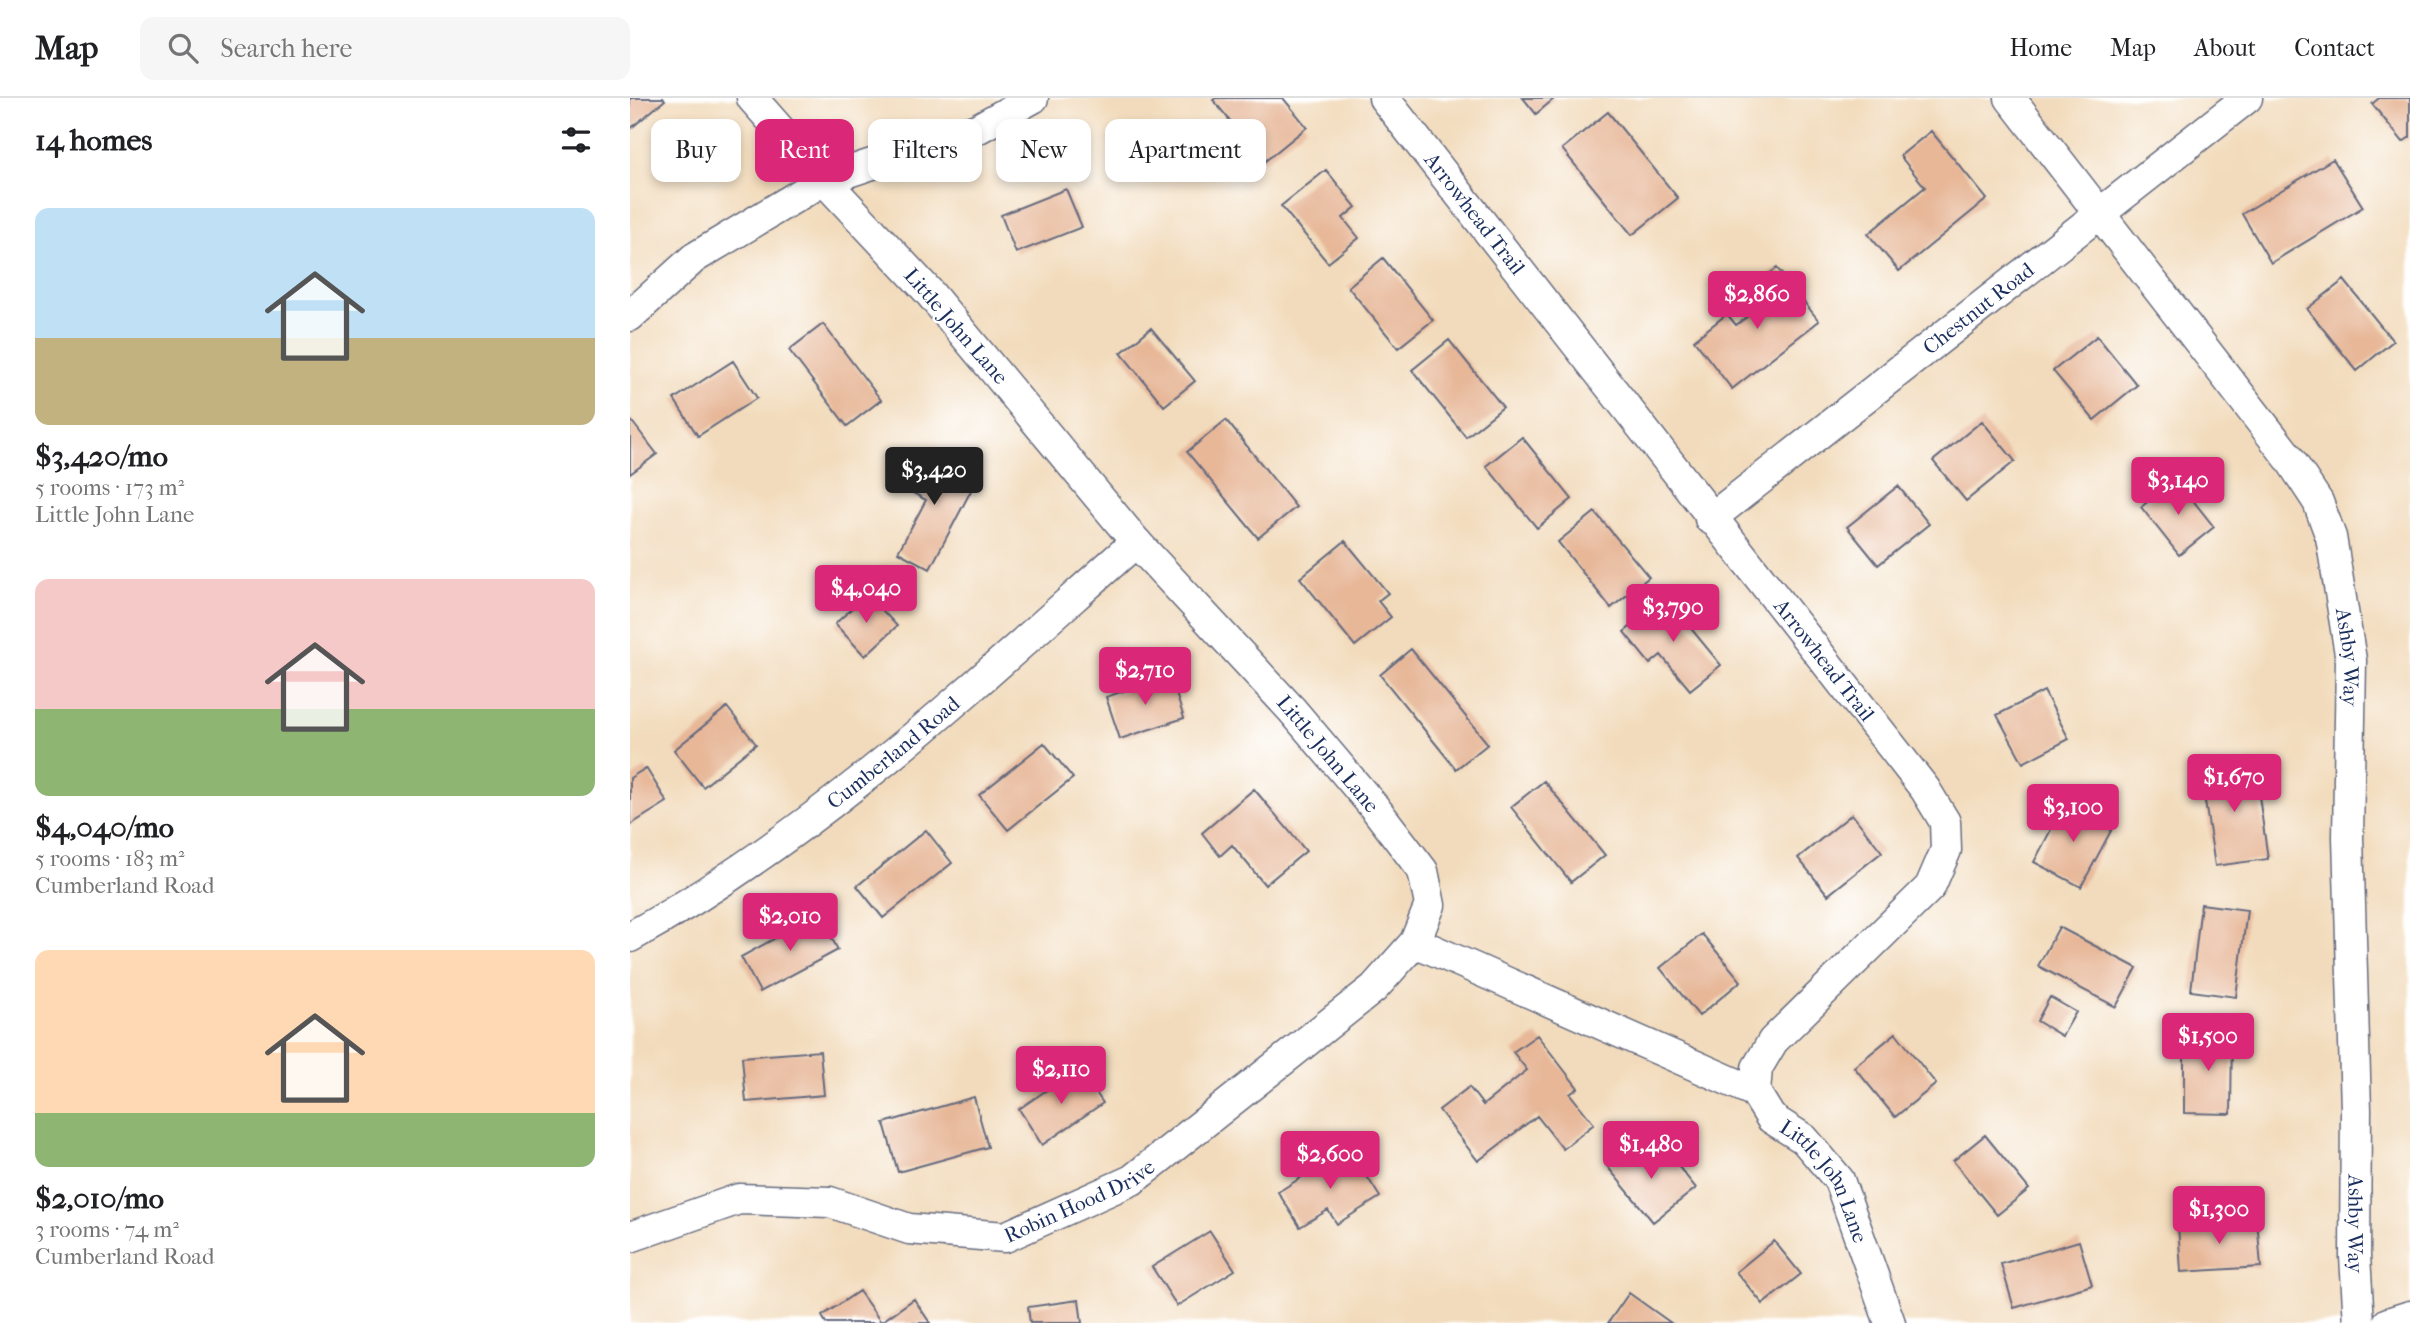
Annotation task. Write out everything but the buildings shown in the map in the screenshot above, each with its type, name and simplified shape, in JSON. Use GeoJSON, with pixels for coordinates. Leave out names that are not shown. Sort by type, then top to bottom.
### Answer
{"type":"FeatureCollection","features":[{"type":"Feature","properties":{"kind":"street","name":"Little John Lane"},"geometry":{"type":"LineString","coordinates":[[752,98],[770,119]]}},
{"type":"Feature","properties":{"kind":"street"},"geometry":{"type":"LineString","coordinates":[[854,170],[977,129],[1034,98]]}},
{"type":"Feature","properties":{"kind":"street","name":"Arrowhead Trail"},"geometry":{"type":"LineString","coordinates":[[1384,98],[1567,329],[1710,519],[1925,789],[1945,822],[1946,850],[1930,887],[1773,1041],[1757,1068],[1755,1092]]}},
{"type":"Feature","properties":{"kind":"street","name":"Ashby Way"},"geometry":{"type":"LineString","coordinates":[[2010,98],[2289,458],[2318,502],[2331,537],[2351,660],[2348,837],[2356,1110],[2355,1256],[2359,1323]]}},
{"type":"Feature","properties":{"kind":"street","name":"Chestnut Road"},"geometry":{"type":"LineString","coordinates":[[1710,519],[2247,98]]}},
{"type":"Feature","properties":{"kind":"street"},"geometry":{"type":"LineString","coordinates":[[630,316],[694,258],[821,182]]}},
{"type":"Feature","properties":{"kind":"street","name":"Little John Lane"},"geometry":{"type":"LineString","coordinates":[[826,182],[928,291],[1136,542],[1292,710],[1375,808],[1423,871],[1430,905],[1415,942]]}},
{"type":"Feature","properties":{"kind":"street","name":"Cumberland Road"},"geometry":{"type":"LineString","coordinates":[[630,937],[787,839],[983,677],[1136,542]]}},
{"type":"Feature","properties":{"kind":"street"},"geometry":{"type":"LineString","coordinates":[[1415,942],[1755,1092]]}},
{"type":"Feature","properties":{"kind":"street","name":"Robin Hood Drive"},"geometry":{"type":"LineString","coordinates":[[630,1237],[739,1199],[830,1202],[909,1229],[1006,1237],[1132,1180],[1374,988],[1415,942]]}},
{"type":"Feature","properties":{"kind":"street","name":"Little John Lane"},"geometry":{"type":"LineString","coordinates":[[1755,1092],[1771,1118],[1804,1139],[1839,1180],[1890,1323]]}},
{"type":"Feature","properties":{"kind":"street"},"geometry":{"type":"LineString","coordinates":[[2388,1323],[2410,1316]]}}]}
